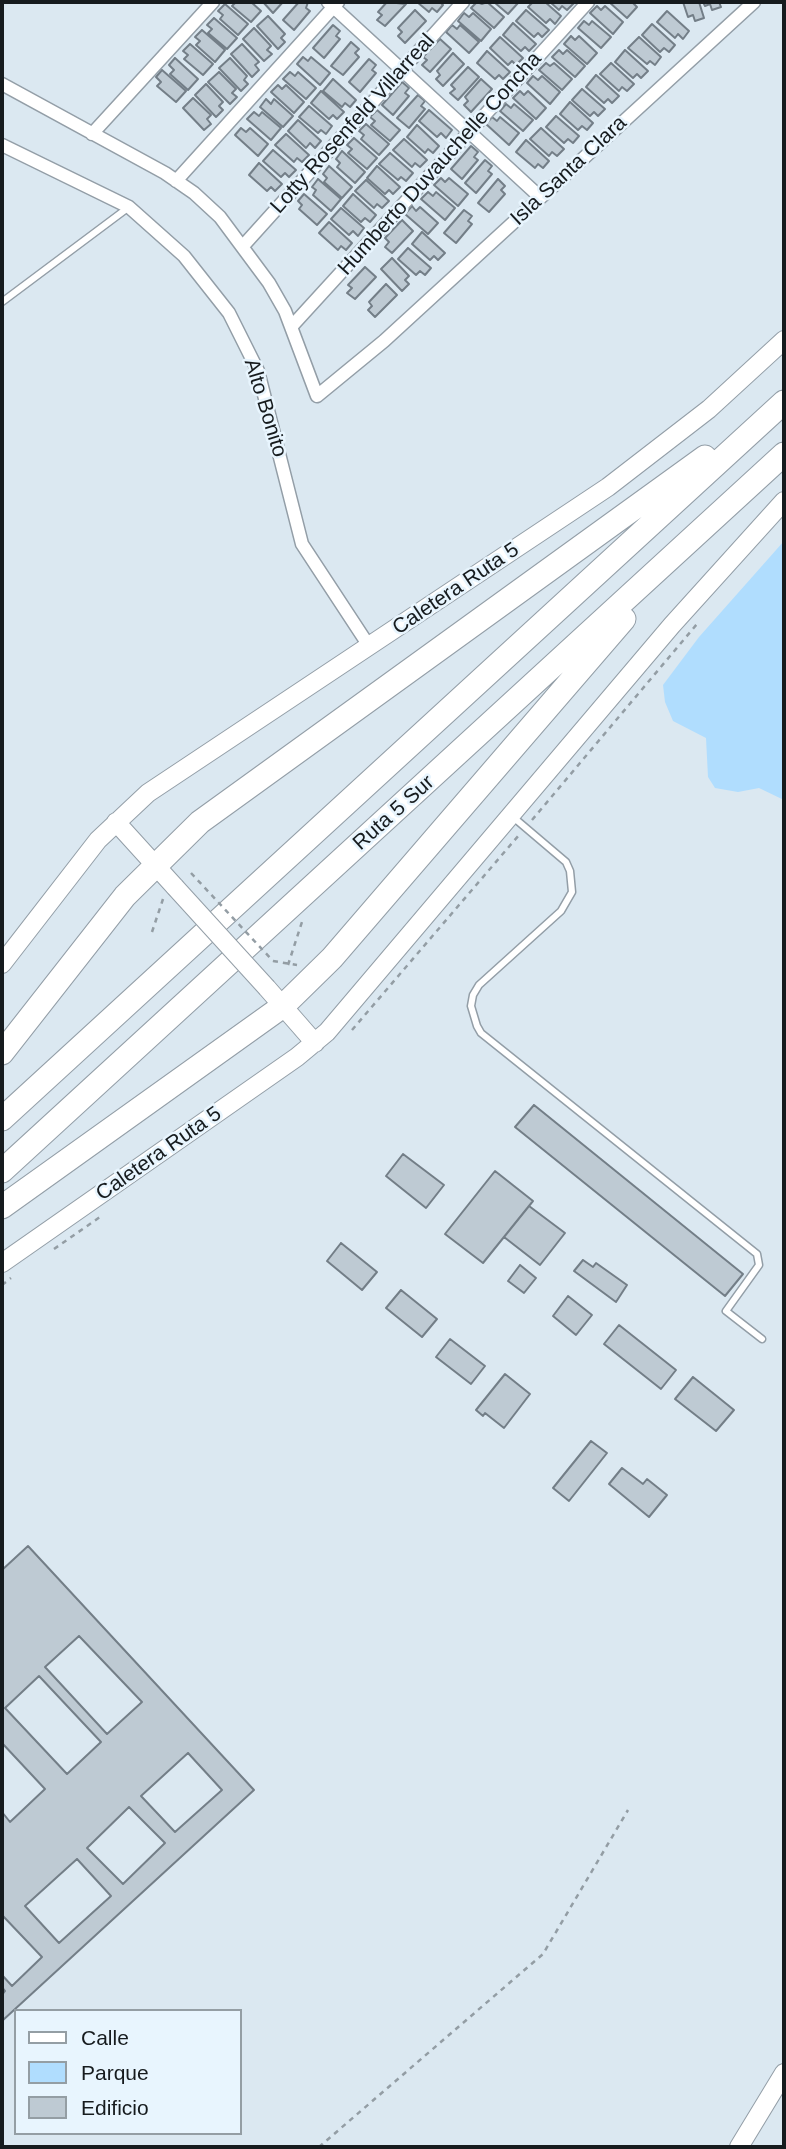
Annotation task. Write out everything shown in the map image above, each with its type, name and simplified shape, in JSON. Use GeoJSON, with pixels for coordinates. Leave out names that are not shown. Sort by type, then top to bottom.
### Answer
{"type":"FeatureCollection","features":[{"type":"Feature","properties":{"kind":"highway"},"geometry":{"type":"LineString","coordinates":[[2,1053],[125,896],[213,811],[400,680],[784,401]]}},
{"type":"Feature","properties":{"kind":"highway","name":"Ruta 5 Sur"},"geometry":{"type":"LineString","coordinates":[[2,1119],[784,401]]}},
{"type":"Feature","properties":{"kind":"highway","name":"Ruta 5 Sur"},"geometry":{"type":"LineString","coordinates":[[2,1171],[784,454]]}},
{"type":"Feature","properties":{"kind":"highway"},"geometry":{"type":"LineString","coordinates":[[2,1207],[283,1006],[332,958],[700,533]]}},
{"type":"Feature","properties":{"kind":"street"},"geometry":{"type":"LineString","coordinates":[[92,134],[213,2]]}},
{"type":"Feature","properties":{"kind":"street","name":"Lotty Rosenfeld Villarreal"},"geometry":{"type":"LineString","coordinates":[[243,246],[463,2]]}},
{"type":"Feature","properties":{"kind":"street","name":"Humberto Duvauchelle Concha"},"geometry":{"type":"LineString","coordinates":[[292,327],[588,2]]}},
{"type":"Feature","properties":{"kind":"street","name":"Isla Santa Clara"},"geometry":{"type":"LineString","coordinates":[[292,327],[317,396],[384,341],[754,2]]}},
{"type":"Feature","properties":{"kind":"street"},"geometry":{"type":"LineString","coordinates":[[176,181],[333,4],[540,197]]}},
{"type":"Feature","properties":{"kind":"street"},"geometry":{"type":"LineString","coordinates":[[2,84],[176,181],[220,217],[269,283],[292,327]]}},
{"type":"Feature","properties":{"kind":"street","name":"Alto Bonito"},"geometry":{"type":"LineString","coordinates":[[2,145],[129,208],[184,256],[229,313],[258,371],[302,544],[369,646]]}},
{"type":"Feature","properties":{"kind":"street","name":"Caletera Ruta 5"},"geometry":{"type":"LineString","coordinates":[[2,964],[83,858],[116,822],[172,776],[645,460],[709,409],[784,340]]}},
{"type":"Feature","properties":{"kind":"street","name":"Caletera Ruta 5"},"geometry":{"type":"LineString","coordinates":[[2,1263],[315,1043],[341,1018],[680,616],[784,501]]}},
{"type":"Feature","properties":{"kind":"street"},"geometry":{"type":"LineString","coordinates":[[116,822],[315,1043]]}},
{"type":"Feature","properties":{"kind":"street"},"geometry":{"type":"LineString","coordinates":[[739,2147],[784,2073]]}},
{"type":"Feature","properties":{"kind":"lane"},"geometry":{"type":"LineString","coordinates":[[2,302],[129,208]]}},
{"type":"Feature","properties":{"kind":"lane"},"geometry":{"type":"LineString","coordinates":[[512,815],[566,862],[570,871],[572,892],[561,911],[473,995],[471,1006],[477,1026],[481,1033],[757,1254],[759,1265],[726,1311],[762,1339]]}},
{"type":"Feature","properties":{"kind":"path"},"geometry":{"type":"LineString","coordinates":[[191,873],[273,961]]}},
{"type":"Feature","properties":{"kind":"path"},"geometry":{"type":"LineString","coordinates":[[152,932],[161,901]]}},
{"type":"Feature","properties":{"kind":"path"},"geometry":{"type":"LineString","coordinates":[[288,965],[292,954]]}},
{"type":"Feature","properties":{"kind":"path"},"geometry":{"type":"LineString","coordinates":[[319,2147],[543,1954],[628,1810]]}},
{"type":"Feature","properties":{"kind":"green space"},"geometry":{"type":"Polygon","coordinates":[[[784,541],[784,800],[759,788],[738,792],[715,788],[708,777],[706,738],[673,721],[665,702],[663,685],[699,637],[784,541]]]}},
{"type":"Feature","properties":{"kind":"building"},"geometry":{"type":"Polygon","coordinates":[[[236,2],[251,2],[261,11],[251,22],[232,6],[236,2]]]}},
{"type":"Feature","properties":{"kind":"building"},"geometry":{"type":"Polygon","coordinates":[[[263,2],[283,2],[273,13],[263,2]]]}},
{"type":"Feature","properties":{"kind":"building"},"geometry":{"type":"Polygon","coordinates":[[[299,2],[308,2],[306,8],[310,11],[294,30],[283,20],[299,2]]]}},
{"type":"Feature","properties":{"kind":"building"},"geometry":{"type":"Polygon","coordinates":[[[387,2],[406,4],[385,26],[377,20],[382,15],[378,12],[387,2]]]}},
{"type":"Feature","properties":{"kind":"building"},"geometry":{"type":"Polygon","coordinates":[[[417,2],[440,2],[443,5],[437,12],[432,8],[429,12],[417,2]]]}},
{"type":"Feature","properties":{"kind":"building"},"geometry":{"type":"Polygon","coordinates":[[[477,2],[487,2],[504,17],[494,28],[471,8],[477,2]]]}},
{"type":"Feature","properties":{"kind":"building"},"geometry":{"type":"Polygon","coordinates":[[[494,2],[517,2],[518,3],[508,14],[494,2]]]}},
{"type":"Feature","properties":{"kind":"building"},"geometry":{"type":"Polygon","coordinates":[[[533,2],[545,2],[561,16],[555,24],[550,19],[546,23],[528,7],[533,2]]]}},
{"type":"Feature","properties":{"kind":"building"},"geometry":{"type":"Polygon","coordinates":[[[550,2],[574,3],[567,10],[562,6],[559,10],[550,2]]]}},
{"type":"Feature","properties":{"kind":"building"},"geometry":{"type":"Polygon","coordinates":[[[609,2],[632,2],[637,7],[627,18],[609,2]]]}},
{"type":"Feature","properties":{"kind":"building"},"geometry":{"type":"Polygon","coordinates":[[[683,2],[699,2],[704,18],[695,21],[693,15],[688,17],[683,2]]]}},
{"type":"Feature","properties":{"kind":"building"},"geometry":{"type":"Polygon","coordinates":[[[703,2],[719,2],[721,7],[712,10],[710,4],[705,6],[703,2]]]}},
{"type":"Feature","properties":{"kind":"building"},"geometry":{"type":"Polygon","coordinates":[[[225,4],[248,24],[238,35],[220,19],[223,15],[218,11],[225,4]]]}},
{"type":"Feature","properties":{"kind":"building"},"geometry":{"type":"Polygon","coordinates":[[[597,6],[601,10],[605,6],[623,22],[613,34],[590,13],[597,6]]]}},
{"type":"Feature","properties":{"kind":"building"},"geometry":{"type":"Polygon","coordinates":[[[415,10],[426,21],[405,43],[398,36],[402,32],[398,28],[415,10]]]}},
{"type":"Feature","properties":{"kind":"building"},"geometry":{"type":"Polygon","coordinates":[[[526,10],[549,30],[542,37],[538,33],[534,37],[516,21],[526,10]]]}},
{"type":"Feature","properties":{"kind":"building"},"geometry":{"type":"Polygon","coordinates":[[[667,11],[689,31],[683,39],[678,34],[675,38],[657,22],[667,11]]]}},
{"type":"Feature","properties":{"kind":"building"},"geometry":{"type":"Polygon","coordinates":[[[464,13],[469,17],[473,13],[491,29],[481,41],[458,21],[464,13]]]}},
{"type":"Feature","properties":{"kind":"building"},"geometry":{"type":"Polygon","coordinates":[[[268,16],[285,34],[281,38],[285,42],[278,49],[257,26],[268,16]]]}},
{"type":"Feature","properties":{"kind":"building"},"geometry":{"type":"Polygon","coordinates":[[[214,18],[237,38],[227,49],[208,33],[212,29],[207,25],[214,18]]]}},
{"type":"Feature","properties":{"kind":"building"},"geometry":{"type":"Polygon","coordinates":[[[584,21],[589,25],[592,21],[611,37],[601,48],[578,28],[584,21]]]}},
{"type":"Feature","properties":{"kind":"building"},"geometry":{"type":"Polygon","coordinates":[[[513,23],[536,44],[529,51],[525,47],[521,51],[503,35],[513,23]]]}},
{"type":"Feature","properties":{"kind":"building"},"geometry":{"type":"Polygon","coordinates":[[[652,24],[675,45],[669,52],[664,48],[660,52],[642,35],[652,24]]]}},
{"type":"Feature","properties":{"kind":"building"},"geometry":{"type":"Polygon","coordinates":[[[333,25],[340,31],[336,36],[340,39],[324,58],[313,48],[333,25]]]}},
{"type":"Feature","properties":{"kind":"building"},"geometry":{"type":"Polygon","coordinates":[[[452,25],[457,29],[460,25],[479,42],[469,53],[446,32],[452,25]]]}},
{"type":"Feature","properties":{"kind":"building"},"geometry":{"type":"Polygon","coordinates":[[[254,28],[271,46],[267,50],[272,54],[264,61],[243,39],[254,28]]]}},
{"type":"Feature","properties":{"kind":"building"},"geometry":{"type":"Polygon","coordinates":[[[202,30],[225,50],[215,62],[196,45],[200,41],[195,37],[202,30]]]}},
{"type":"Feature","properties":{"kind":"building"},"geometry":{"type":"Polygon","coordinates":[[[571,36],[575,40],[579,36],[597,53],[587,64],[564,44],[571,36]]]}},
{"type":"Feature","properties":{"kind":"building"},"geometry":{"type":"Polygon","coordinates":[[[500,37],[523,58],[516,65],[512,61],[508,65],[490,48],[500,37]]]}},
{"type":"Feature","properties":{"kind":"building"},"geometry":{"type":"Polygon","coordinates":[[[639,37],[661,57],[655,65],[650,61],[647,64],[628,48],[639,37]]]}},
{"type":"Feature","properties":{"kind":"building"},"geometry":{"type":"Polygon","coordinates":[[[440,39],[451,49],[430,72],[422,65],[427,60],[423,57],[440,39]]]}},
{"type":"Feature","properties":{"kind":"building"},"geometry":{"type":"Polygon","coordinates":[[[351,42],[359,49],[355,53],[359,57],[343,75],[331,66],[351,42]]]}},
{"type":"Feature","properties":{"kind":"building"},"geometry":{"type":"Polygon","coordinates":[[[190,44],[213,64],[203,75],[184,59],[188,55],[183,51],[190,44]]]}},
{"type":"Feature","properties":{"kind":"building"},"geometry":{"type":"Polygon","coordinates":[[[242,44],[259,62],[255,65],[259,70],[252,77],[231,54],[242,44]]]}},
{"type":"Feature","properties":{"kind":"building"},"geometry":{"type":"Polygon","coordinates":[[[559,50],[563,54],[567,50],[585,66],[575,77],[552,57],[559,50]]]}},
{"type":"Feature","properties":{"kind":"building"},"geometry":{"type":"Polygon","coordinates":[[[625,50],[648,71],[641,78],[637,74],[633,78],[615,62],[625,50]]]}},
{"type":"Feature","properties":{"kind":"building"},"geometry":{"type":"Polygon","coordinates":[[[487,51],[510,72],[503,79],[499,75],[495,79],[477,63],[487,51]]]}},
{"type":"Feature","properties":{"kind":"building"},"geometry":{"type":"Polygon","coordinates":[[[453,53],[464,64],[443,86],[436,79],[440,75],[437,71],[453,53]]]}},
{"type":"Feature","properties":{"kind":"building"},"geometry":{"type":"Polygon","coordinates":[[[303,57],[308,61],[311,57],[330,73],[320,85],[297,64],[303,57]]]}},
{"type":"Feature","properties":{"kind":"building"},"geometry":{"type":"Polygon","coordinates":[[[175,58],[198,79],[188,90],[170,74],[174,70],[169,65],[175,58]]]}},
{"type":"Feature","properties":{"kind":"building"},"geometry":{"type":"Polygon","coordinates":[[[230,58],[247,76],[244,80],[248,84],[241,91],[219,68],[230,58]]]}},
{"type":"Feature","properties":{"kind":"building"},"geometry":{"type":"Polygon","coordinates":[[[369,59],[376,65],[372,70],[376,73],[360,92],[349,82],[369,59]]]}},
{"type":"Feature","properties":{"kind":"building"},"geometry":{"type":"Polygon","coordinates":[[[546,63],[550,66],[554,63],[572,79],[562,90],[539,70],[546,63]]]}},
{"type":"Feature","properties":{"kind":"building"},"geometry":{"type":"Polygon","coordinates":[[[611,63],[634,84],[627,91],[622,87],[619,91],[600,74],[611,63]]]}},
{"type":"Feature","properties":{"kind":"building"},"geometry":{"type":"Polygon","coordinates":[[[468,67],[479,77],[458,100],[450,93],[455,89],[451,85],[468,67]]]}},
{"type":"Feature","properties":{"kind":"building"},"geometry":{"type":"Polygon","coordinates":[[[162,70],[186,91],[176,102],[157,86],[161,82],[156,77],[162,70]]]}},
{"type":"Feature","properties":{"kind":"building"},"geometry":{"type":"Polygon","coordinates":[[[219,72],[236,89],[232,93],[237,97],[230,104],[208,82],[219,72]]]}},
{"type":"Feature","properties":{"kind":"building"},"geometry":{"type":"Polygon","coordinates":[[[290,72],[295,76],[298,72],[316,88],[306,99],[283,79],[290,72]]]}},
{"type":"Feature","properties":{"kind":"building"},"geometry":{"type":"Polygon","coordinates":[[[596,75],[619,96],[612,103],[608,99],[604,103],[586,87],[596,75]]]}},
{"type":"Feature","properties":{"kind":"building"},"geometry":{"type":"Polygon","coordinates":[[[533,76],[538,80],[542,76],[560,92],[550,104],[527,83],[533,76]]]}},
{"type":"Feature","properties":{"kind":"building"},"geometry":{"type":"Polygon","coordinates":[[[333,79],[356,100],[350,107],[345,103],[342,107],[323,91],[333,79]]]}},
{"type":"Feature","properties":{"kind":"building"},"geometry":{"type":"Polygon","coordinates":[[[481,79],[492,89],[471,112],[464,105],[468,101],[465,97],[481,79]]]}},
{"type":"Feature","properties":{"kind":"building"},"geometry":{"type":"Polygon","coordinates":[[[402,82],[409,88],[405,93],[409,96],[393,115],[382,105],[402,82]]]}},
{"type":"Feature","properties":{"kind":"building"},"geometry":{"type":"Polygon","coordinates":[[[206,84],[223,102],[219,106],[223,110],[216,117],[195,95],[206,84]]]}},
{"type":"Feature","properties":{"kind":"building"},"geometry":{"type":"Polygon","coordinates":[[[278,85],[282,89],[286,85],[304,102],[294,113],[271,92],[278,85]]]}},
{"type":"Feature","properties":{"kind":"building"},"geometry":{"type":"Polygon","coordinates":[[[582,89],[605,109],[598,116],[594,112],[590,116],[572,100],[582,89]]]}},
{"type":"Feature","properties":{"kind":"building"},"geometry":{"type":"Polygon","coordinates":[[[321,91],[344,112],[337,119],[333,115],[329,119],[311,103],[321,91]]]}},
{"type":"Feature","properties":{"kind":"building"},"geometry":{"type":"Polygon","coordinates":[[[520,91],[524,95],[528,91],[546,108],[536,119],[513,98],[520,91]]]}},
{"type":"Feature","properties":{"kind":"building"},"geometry":{"type":"Polygon","coordinates":[[[418,95],[425,101],[421,106],[425,109],[409,128],[397,118],[418,95]]]}},
{"type":"Feature","properties":{"kind":"building"},"geometry":{"type":"Polygon","coordinates":[[[193,98],[211,115],[207,119],[211,124],[204,130],[183,108],[193,98]]]}},
{"type":"Feature","properties":{"kind":"building"},"geometry":{"type":"Polygon","coordinates":[[[266,99],[271,104],[274,99],[293,116],[283,127],[260,107],[266,99]]]}},
{"type":"Feature","properties":{"kind":"building"},"geometry":{"type":"Polygon","coordinates":[[[570,102],[593,123],[587,130],[582,126],[578,130],[560,114],[570,102]]]}},
{"type":"Feature","properties":{"kind":"building"},"geometry":{"type":"Polygon","coordinates":[[[506,104],[511,108],[514,104],[533,120],[523,131],[500,111],[506,104]]]}},
{"type":"Feature","properties":{"kind":"building"},"geometry":{"type":"Polygon","coordinates":[[[309,106],[332,126],[326,134],[321,130],[318,133],[299,117],[309,106]]]}},
{"type":"Feature","properties":{"kind":"building"},"geometry":{"type":"Polygon","coordinates":[[[377,110],[400,130],[390,141],[371,125],[375,121],[370,117],[377,110]]]}},
{"type":"Feature","properties":{"kind":"building"},"geometry":{"type":"Polygon","coordinates":[[[429,110],[452,130],[446,138],[441,133],[437,137],[419,121],[429,110]]]}},
{"type":"Feature","properties":{"kind":"building"},"geometry":{"type":"Polygon","coordinates":[[[254,112],[259,116],[262,112],[281,128],[271,140],[247,119],[254,112]]]}},
{"type":"Feature","properties":{"kind":"building"},"geometry":{"type":"Polygon","coordinates":[[[556,116],[579,136],[573,143],[568,139],[564,143],[546,127],[556,116]]]}},
{"type":"Feature","properties":{"kind":"building"},"geometry":{"type":"Polygon","coordinates":[[[492,117],[497,121],[500,117],[519,133],[509,145],[486,124],[492,117]]]}},
{"type":"Feature","properties":{"kind":"building"},"geometry":{"type":"Polygon","coordinates":[[[298,120],[321,141],[315,148],[310,143],[306,148],[288,131],[298,120]]]}},
{"type":"Feature","properties":{"kind":"building"},"geometry":{"type":"Polygon","coordinates":[[[366,124],[389,144],[379,155],[361,139],[364,135],[359,131],[366,124]]]}},
{"type":"Feature","properties":{"kind":"building"},"geometry":{"type":"Polygon","coordinates":[[[417,125],[439,146],[433,153],[428,149],[425,153],[407,137],[417,125]]]}},
{"type":"Feature","properties":{"kind":"building"},"geometry":{"type":"Polygon","coordinates":[[[241,128],[246,132],[250,128],[268,144],[258,156],[235,135],[241,128]]]}},
{"type":"Feature","properties":{"kind":"building"},"geometry":{"type":"Polygon","coordinates":[[[541,128],[564,149],[557,156],[552,152],[549,156],[530,139],[541,128]]]}},
{"type":"Feature","properties":{"kind":"building"},"geometry":{"type":"Polygon","coordinates":[[[286,134],[309,155],[302,162],[297,158],[294,162],[275,145],[286,134]]]}},
{"type":"Feature","properties":{"kind":"building"},"geometry":{"type":"Polygon","coordinates":[[[354,138],[377,158],[367,169],[348,153],[352,149],[347,145],[354,138]]]}},
{"type":"Feature","properties":{"kind":"building"},"geometry":{"type":"Polygon","coordinates":[[[404,139],[427,160],[420,167],[415,163],[412,167],[393,150],[404,139]]]}},
{"type":"Feature","properties":{"kind":"building"},"geometry":{"type":"Polygon","coordinates":[[[526,140],[549,161],[543,168],[538,164],[535,168],[516,152],[526,140]]]}},
{"type":"Feature","properties":{"kind":"building"},"geometry":{"type":"Polygon","coordinates":[[[471,146],[478,152],[474,157],[478,160],[462,179],[451,169],[471,146]]]}},
{"type":"Feature","properties":{"kind":"building"},"geometry":{"type":"Polygon","coordinates":[[[273,150],[296,170],[289,177],[285,173],[281,177],[263,161],[273,150]]]}},
{"type":"Feature","properties":{"kind":"building"},"geometry":{"type":"Polygon","coordinates":[[[342,151],[365,172],[355,183],[337,167],[340,163],[336,159],[342,151]]]}},
{"type":"Feature","properties":{"kind":"building"},"geometry":{"type":"Polygon","coordinates":[[[390,153],[413,173],[406,181],[401,177],[398,180],[379,164],[390,153]]]}},
{"type":"Feature","properties":{"kind":"building"},"geometry":{"type":"Polygon","coordinates":[[[485,160],[492,166],[488,171],[492,174],[476,193],[465,183],[485,160]]]}},
{"type":"Feature","properties":{"kind":"building"},"geometry":{"type":"Polygon","coordinates":[[[259,163],[282,184],[275,191],[271,187],[267,191],[249,175],[259,163]]]}},
{"type":"Feature","properties":{"kind":"building"},"geometry":{"type":"Polygon","coordinates":[[[329,166],[352,187],[342,198],[324,182],[327,178],[323,174],[329,166]]]}},
{"type":"Feature","properties":{"kind":"building"},"geometry":{"type":"Polygon","coordinates":[[[377,166],[400,187],[393,194],[389,190],[385,194],[367,178],[377,166]]]}},
{"type":"Feature","properties":{"kind":"building"},"geometry":{"type":"Polygon","coordinates":[[[441,178],[445,182],[449,178],[468,194],[458,206],[434,185],[441,178]]]}},
{"type":"Feature","properties":{"kind":"building"},"geometry":{"type":"Polygon","coordinates":[[[318,179],[341,199],[331,211],[313,195],[316,190],[312,187],[318,179]]]}},
{"type":"Feature","properties":{"kind":"building"},"geometry":{"type":"Polygon","coordinates":[[[498,179],[505,186],[501,190],[505,194],[489,212],[478,203],[498,179]]]}},
{"type":"Feature","properties":{"kind":"building"},"geometry":{"type":"Polygon","coordinates":[[[366,180],[389,201],[382,208],[377,204],[374,208],[355,191],[366,180]]]}},
{"type":"Feature","properties":{"kind":"building"},"geometry":{"type":"Polygon","coordinates":[[[428,192],[433,196],[436,192],[455,208],[445,220],[421,199],[428,192]]]}},
{"type":"Feature","properties":{"kind":"building"},"geometry":{"type":"Polygon","coordinates":[[[304,194],[327,214],[317,225],[299,209],[302,205],[298,201],[304,194]]]}},
{"type":"Feature","properties":{"kind":"building"},"geometry":{"type":"Polygon","coordinates":[[[353,194],[376,215],[370,222],[365,218],[361,222],[343,206],[353,194]]]}},
{"type":"Feature","properties":{"kind":"building"},"geometry":{"type":"Polygon","coordinates":[[[412,206],[416,211],[420,207],[438,223],[428,234],[405,214],[412,206]]]}},
{"type":"Feature","properties":{"kind":"building"},"geometry":{"type":"Polygon","coordinates":[[[341,208],[364,228],[358,236],[353,231],[349,235],[331,219],[341,208]]]}},
{"type":"Feature","properties":{"kind":"building"},"geometry":{"type":"Polygon","coordinates":[[[464,210],[472,216],[468,221],[472,224],[456,243],[444,233],[464,210]]]}},
{"type":"Feature","properties":{"kind":"building"},"geometry":{"type":"Polygon","coordinates":[[[402,220],[413,231],[392,253],[385,247],[389,242],[385,238],[402,220]]]}},
{"type":"Feature","properties":{"kind":"building"},"geometry":{"type":"Polygon","coordinates":[[[329,222],[352,243],[346,250],[341,246],[338,250],[319,233],[329,222]]]}},
{"type":"Feature","properties":{"kind":"building"},"geometry":{"type":"Polygon","coordinates":[[[422,232],[445,253],[438,260],[434,256],[430,260],[412,244],[422,232]]]}},
{"type":"Feature","properties":{"kind":"building"},"geometry":{"type":"Polygon","coordinates":[[[408,248],[431,268],[425,275],[420,271],[416,275],[398,259],[408,248]]]}},
{"type":"Feature","properties":{"kind":"building"},"geometry":{"type":"Polygon","coordinates":[[[392,258],[409,276],[405,280],[409,284],[402,291],[381,269],[392,258]]]}},
{"type":"Feature","properties":{"kind":"building"},"geometry":{"type":"Polygon","coordinates":[[[365,267],[376,277],[355,299],[347,293],[352,288],[348,285],[365,267]]]}},
{"type":"Feature","properties":{"kind":"building"},"geometry":{"type":"Polygon","coordinates":[[[386,284],[397,295],[375,317],[368,310],[372,306],[369,302],[386,284]]]}},
{"type":"Feature","properties":{"kind":"building"},"geometry":{"type":"Polygon","coordinates":[[[534,1105],[743,1274],[725,1296],[515,1127],[534,1105]]]}},
{"type":"Feature","properties":{"kind":"building"},"geometry":{"type":"Polygon","coordinates":[[[403,1154],[444,1185],[426,1208],[386,1176],[403,1154]]]}},
{"type":"Feature","properties":{"kind":"building"},"geometry":{"type":"Polygon","coordinates":[[[495,1171],[533,1201],[483,1263],[445,1234],[495,1171]]]}},
{"type":"Feature","properties":{"kind":"building"},"geometry":{"type":"Polygon","coordinates":[[[529,1206],[565,1233],[540,1265],[504,1237],[529,1206]]]}},
{"type":"Feature","properties":{"kind":"building"},"geometry":{"type":"Polygon","coordinates":[[[341,1243],[377,1272],[362,1290],[327,1261],[341,1243]]]}},
{"type":"Feature","properties":{"kind":"building"},"geometry":{"type":"Polygon","coordinates":[[[583,1260],[593,1267],[596,1263],[627,1285],[616,1302],[574,1271],[583,1260]]]}},
{"type":"Feature","properties":{"kind":"building"},"geometry":{"type":"Polygon","coordinates":[[[520,1265],[536,1278],[524,1293],[508,1281],[520,1265]]]}},
{"type":"Feature","properties":{"kind":"building"},"geometry":{"type":"Polygon","coordinates":[[[401,1290],[437,1319],[422,1337],[386,1308],[401,1290]]]}},
{"type":"Feature","properties":{"kind":"building"},"geometry":{"type":"Polygon","coordinates":[[[568,1296],[592,1315],[576,1335],[553,1316],[568,1296]]]}},
{"type":"Feature","properties":{"kind":"building"},"geometry":{"type":"Polygon","coordinates":[[[619,1325],[676,1370],[661,1389],[604,1344],[619,1325]]]}},
{"type":"Feature","properties":{"kind":"building"},"geometry":{"type":"Polygon","coordinates":[[[450,1339],[485,1366],[471,1384],[436,1357],[450,1339]]]}},
{"type":"Feature","properties":{"kind":"building"},"geometry":{"type":"Polygon","coordinates":[[[505,1374],[530,1394],[504,1428],[485,1413],[483,1416],[476,1410],[505,1374]]]}},
{"type":"Feature","properties":{"kind":"building"},"geometry":{"type":"Polygon","coordinates":[[[693,1377],[734,1410],[716,1431],[675,1399],[693,1377]]]}},
{"type":"Feature","properties":{"kind":"building"},"geometry":{"type":"Polygon","coordinates":[[[591,1441],[607,1453],[569,1501],[553,1488],[591,1441]]]}},
{"type":"Feature","properties":{"kind":"building"},"geometry":{"type":"Polygon","coordinates":[[[622,1468],[643,1484],[647,1479],[667,1495],[649,1517],[609,1484],[622,1468]]]}},
{"type":"Feature","properties":{"kind":"building"},"geometry":{"type":"Polygon","coordinates":[[[28,1546],[254,1790],[2,2021],[2,1995],[5,1991],[2,1987],[2,1975],[12,1986],[42,1957],[2,1915],[2,1812],[10,1822],[45,1789],[2,1743],[2,1570],[28,1546]],[[79,1636],[45,1667],[107,1734],[142,1702],[79,1636]],[[39,1676],[5,1708],[67,1774],[101,1742],[39,1676]],[[188,1753],[141,1796],[175,1832],[222,1790],[188,1753]],[[129,1807],[87,1848],[123,1884],[165,1843],[129,1807]],[[77,1859],[25,1906],[59,1943],[111,1896],[77,1859]]]}}]}
